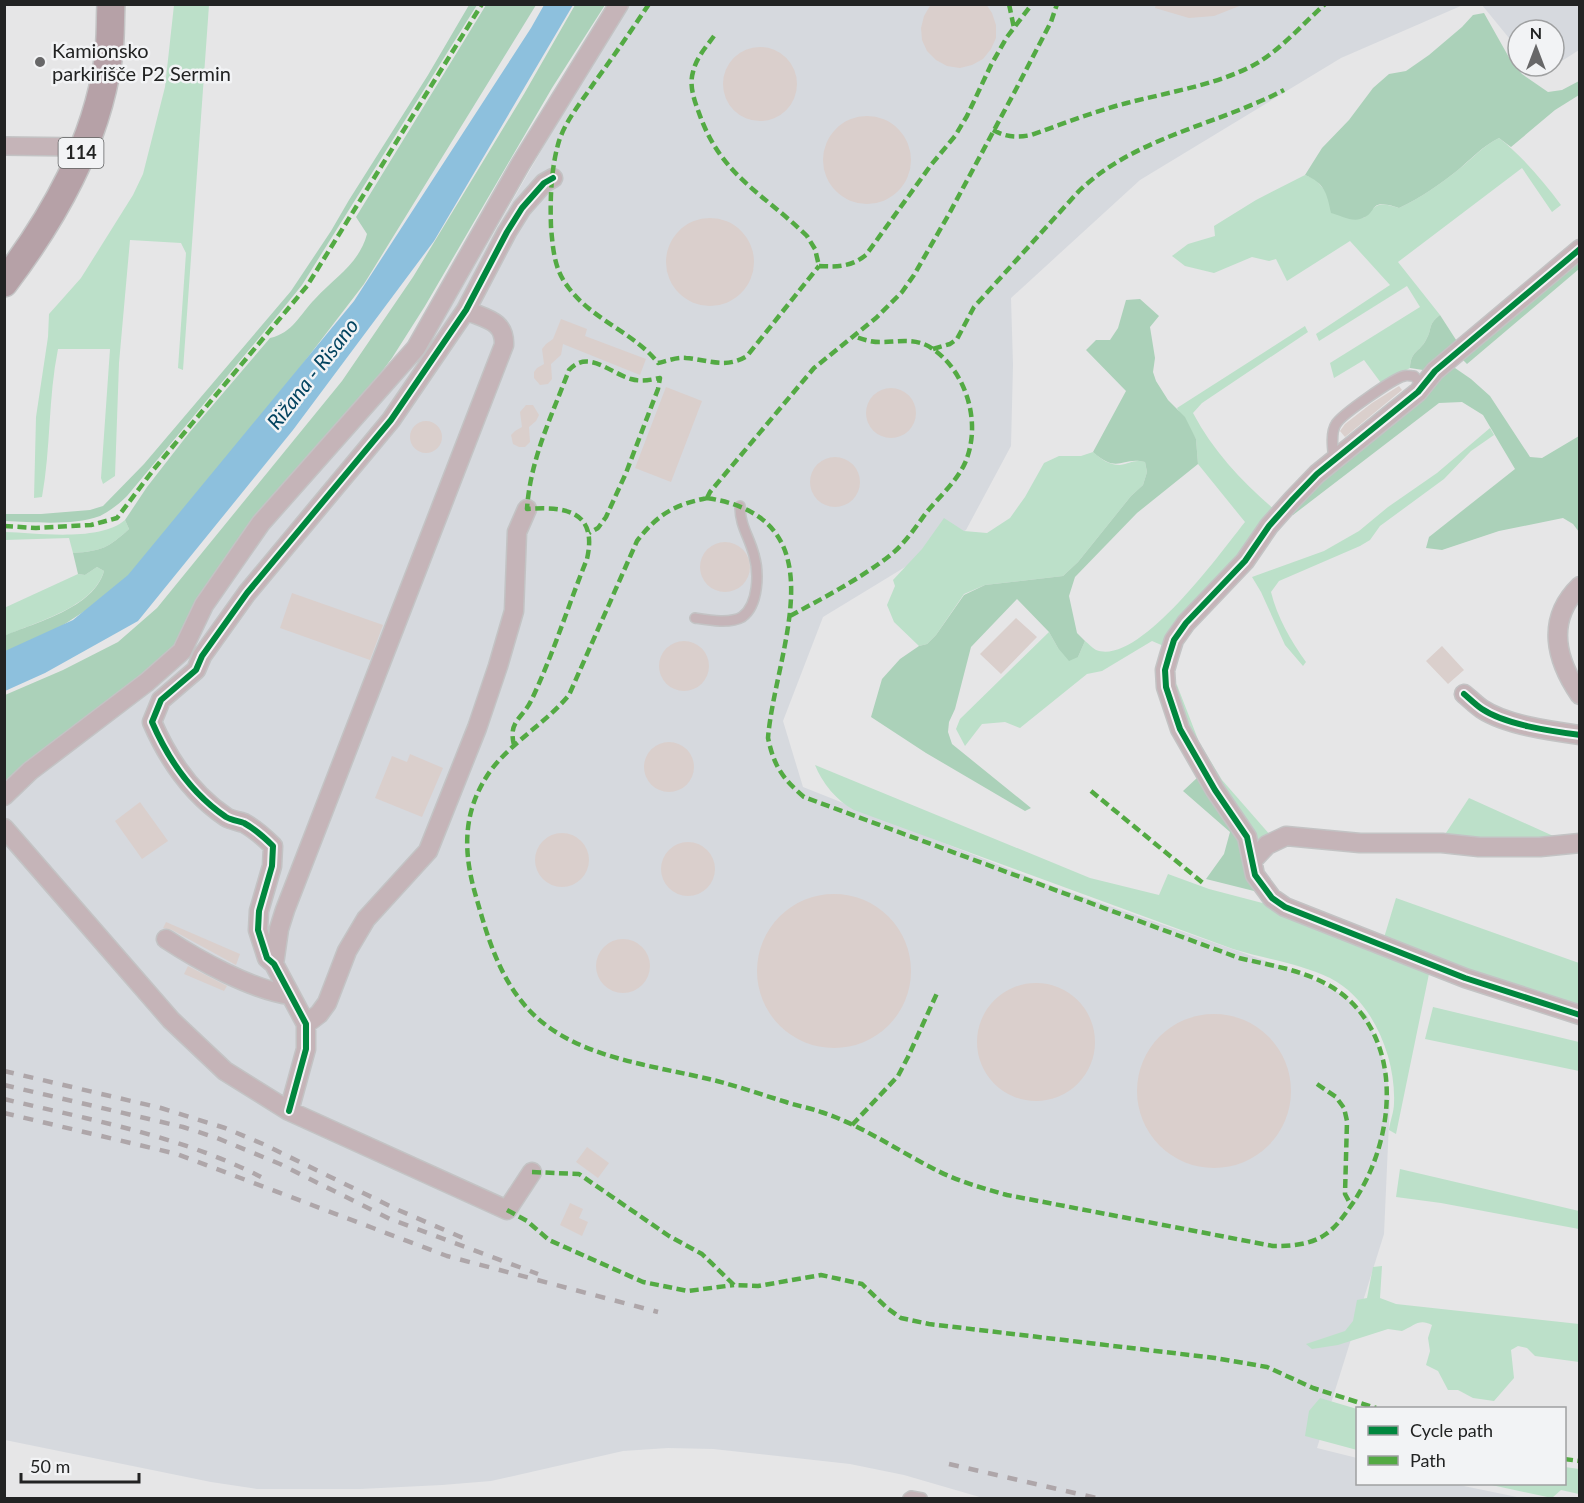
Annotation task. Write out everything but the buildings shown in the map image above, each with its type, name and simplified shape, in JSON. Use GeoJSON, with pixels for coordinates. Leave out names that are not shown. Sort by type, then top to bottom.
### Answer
{"type":"FeatureCollection","features":[{"type":"Feature","properties":{"kind":"main road","name":"114"},"geometry":{"type":"LineString","coordinates":[[4,283],[36,240],[66,188],[93,125],[108,60],[111,4]]}},
{"type":"Feature","properties":{"kind":"street"},"geometry":{"type":"LineString","coordinates":[[4,796],[30,771],[147,682],[182,651],[204,605],[261,523],[416,348],[520,165],[619,4]]}},
{"type":"Feature","properties":{"kind":"street"},"geometry":{"type":"LineString","coordinates":[[289,1111],[306,1049],[306,1024],[276,984],[258,930],[260,911],[272,866],[273,846],[260,833],[244,823],[228,818],[202,799],[177,769],[160,741],[152,722],[161,700],[196,670],[202,656],[247,594],[391,420],[466,310],[507,232],[534,194],[553,178]]}},
{"type":"Feature","properties":{"kind":"street"},"geometry":{"type":"LineString","coordinates":[[1580,249],[1317,474],[1269,526],[1245,561],[1186,623],[1174,640],[1165,670],[1166,687],[1180,729],[1215,790],[1247,837],[1256,875],[1272,898],[1285,907],[1465,978],[1580,1015]]}},
{"type":"Feature","properties":{"kind":"street"},"geometry":{"type":"LineString","coordinates":[[276,984],[279,929],[285,910],[504,345],[502,328],[466,310]]}},
{"type":"Feature","properties":{"kind":"street"},"geometry":{"type":"LineString","coordinates":[[306,1024],[319,1014],[327,1003],[347,951],[366,919],[428,850],[477,728],[511,622],[514,611],[517,532],[527,509]]}},
{"type":"Feature","properties":{"kind":"street"},"geometry":{"type":"LineString","coordinates":[[1580,586],[1563,607],[1558,628],[1558,652],[1569,680],[1580,695]]}},
{"type":"Feature","properties":{"kind":"street"},"geometry":{"type":"LineString","coordinates":[[1464,694],[1482,710],[1499,717],[1580,735]]}},
{"type":"Feature","properties":{"kind":"street"},"geometry":{"type":"LineString","coordinates":[[4,828],[171,1020],[225,1071],[289,1111],[507,1210],[532,1172]]}},
{"type":"Feature","properties":{"kind":"street"},"geometry":{"type":"LineString","coordinates":[[1252,861],[1267,845],[1286,836],[1360,843],[1442,843],[1479,847],[1540,847],[1580,843]]}},
{"type":"Feature","properties":{"kind":"street"},"geometry":{"type":"LineString","coordinates":[[166,939],[186,952],[276,984]]}},
{"type":"Feature","properties":{"kind":"lane"},"geometry":{"type":"LineString","coordinates":[[4,142],[84,147]]}},
{"type":"Feature","properties":{"kind":"lane"},"geometry":{"type":"LineString","coordinates":[[4,150],[84,147]]}},
{"type":"Feature","properties":{"kind":"lane"},"geometry":{"type":"LineString","coordinates":[[1334,461],[1332,446],[1335,425],[1347,413],[1389,383],[1404,376],[1414,376],[1422,386]]}},
{"type":"Feature","properties":{"kind":"lane"},"geometry":{"type":"LineString","coordinates":[[695,618],[727,620],[742,616],[751,605],[757,585],[757,567],[740,519],[740,506]]}},
{"type":"Feature","properties":{"kind":"lane"},"geometry":{"type":"LineString","coordinates":[[908,1498],[911,1496],[922,1498]]}},
{"type":"Feature","properties":{"kind":"shaded area"},"geometry":{"type":"Polygon","coordinates":[[[625,5],[1463,5],[1341,58],[1140,180],[1011,298],[1013,365],[1011,446],[966,530],[823,617],[783,721],[803,787],[1047,884],[1298,972],[1343,995],[1367,1015],[1386,1067],[1390,1100],[1384,1234],[1317,1448],[1356,1458],[1356,1485],[1459,1485],[1522,1498],[983,1498],[904,1475],[850,1464],[713,1449],[668,1448],[623,1451],[491,1481],[360,1489],[257,1489],[211,1482],[5,1440],[5,803],[424,354],[625,5]]]}},
{"type":"Feature","properties":{"kind":"shaded area"},"geometry":{"type":"Polygon","coordinates":[[[1482,5],[1579,5],[1579,50],[1566,58],[1566,18],[1506,18],[1506,34],[1482,5]]]}},
{"type":"Feature","properties":{"kind":"green space"},"geometry":{"type":"Polygon","coordinates":[[[174,5],[209,5],[183,370],[178,368],[186,253],[181,243],[130,240],[119,363],[115,476],[103,484],[101,478],[110,349],[58,349],[42,497],[34,498],[36,417],[48,337],[49,314],[81,278],[133,195],[143,174],[165,87],[174,5]]]}},
{"type":"Feature","properties":{"kind":"green space"},"geometry":{"type":"Polygon","coordinates":[[[469,5],[477,5],[302,285],[127,496],[107,512],[89,519],[53,523],[5,521],[5,514],[90,510],[103,506],[144,464],[291,291],[331,231],[469,5]]]}},
{"type":"Feature","properties":{"kind":"green space"},"geometry":{"type":"Polygon","coordinates":[[[486,5],[536,5],[364,284],[190,511],[111,594],[37,642],[5,656],[4,636],[62,612],[89,595],[98,584],[104,571],[97,567],[85,575],[78,574],[73,553],[104,547],[129,529],[125,520],[147,487],[189,433],[270,338],[285,332],[296,322],[315,299],[346,270],[358,254],[367,234],[356,217],[486,5]]]}},
{"type":"Feature","properties":{"kind":"green space"},"geometry":{"type":"Polygon","coordinates":[[[575,5],[605,5],[552,88],[425,306],[392,358],[346,419],[253,523],[221,565],[196,603],[178,647],[100,710],[48,746],[28,763],[5,788],[5,695],[63,670],[118,642],[157,608],[342,381],[413,277],[575,5]]]}},
{"type":"Feature","properties":{"kind":"green space"},"geometry":{"type":"Polygon","coordinates":[[[1484,13],[1506,52],[1506,78],[1528,78],[1548,92],[1562,90],[1579,81],[1579,95],[1555,110],[1511,147],[1499,138],[1493,141],[1437,186],[1399,208],[1377,205],[1366,217],[1357,220],[1331,213],[1324,190],[1312,178],[1305,175],[1322,148],[1349,120],[1373,88],[1389,74],[1406,71],[1429,55],[1473,15],[1484,13]]]}},
{"type":"Feature","properties":{"kind":"green space"},"geometry":{"type":"Polygon","coordinates":[[[1499,138],[1532,170],[1561,205],[1552,212],[1522,168],[1398,262],[1440,315],[1432,324],[1428,336],[1414,355],[1410,368],[1381,383],[1364,360],[1334,378],[1330,363],[1420,307],[1407,286],[1319,341],[1316,334],[1390,285],[1350,241],[1287,281],[1276,259],[1269,261],[1252,257],[1214,273],[1185,266],[1172,256],[1188,244],[1215,236],[1214,226],[1256,200],[1305,175],[1315,179],[1327,193],[1364,218],[1379,205],[1399,208],[1437,186],[1483,148],[1499,138]]]}},
{"type":"Feature","properties":{"kind":"green space"},"geometry":{"type":"Polygon","coordinates":[[[1579,254],[1579,269],[1467,364],[1461,358],[1579,254]]]}},
{"type":"Feature","properties":{"kind":"green space"},"geometry":{"type":"Polygon","coordinates":[[[1140,299],[1159,316],[1150,327],[1155,358],[1153,372],[1168,400],[1185,417],[1196,439],[1198,464],[1137,513],[1075,577],[1069,596],[1077,633],[1085,641],[1078,657],[1069,661],[1049,632],[1017,599],[971,647],[955,709],[949,722],[948,732],[952,744],[1031,808],[1025,811],[926,753],[871,717],[882,679],[900,659],[919,646],[927,644],[936,635],[964,595],[985,585],[1063,576],[1078,562],[1131,496],[1143,485],[1147,472],[1145,462],[1130,461],[1115,464],[1102,459],[1093,452],[1126,391],[1086,350],[1096,340],[1110,340],[1118,328],[1126,300],[1140,299]]]}},
{"type":"Feature","properties":{"kind":"green space"},"geometry":{"type":"Polygon","coordinates":[[[1440,315],[1460,346],[1423,370],[1410,368],[1414,355],[1428,336],[1432,324],[1440,315]]]}},
{"type":"Feature","properties":{"kind":"green space"},"geometry":{"type":"Polygon","coordinates":[[[1305,326],[1308,332],[1202,403],[1193,413],[1229,465],[1275,510],[1166,647],[1152,641],[1102,671],[1087,674],[1020,728],[1005,722],[982,724],[965,746],[956,729],[960,719],[1049,632],[1058,648],[1078,657],[1085,641],[1096,650],[1114,651],[1134,641],[1156,625],[1178,604],[1218,557],[1245,522],[1198,464],[1196,439],[1177,408],[1305,326]]]}},
{"type":"Feature","properties":{"kind":"green space"},"geometry":{"type":"Polygon","coordinates":[[[1455,368],[1490,396],[1530,457],[1542,458],[1579,436],[1579,532],[1573,524],[1563,518],[1499,531],[1442,550],[1426,548],[1429,537],[1515,469],[1483,415],[1462,402],[1439,403],[1293,515],[1282,517],[1445,371],[1455,368]]]}},
{"type":"Feature","properties":{"kind":"green space"},"geometry":{"type":"Polygon","coordinates":[[[1490,428],[1494,435],[1471,451],[1444,479],[1380,526],[1370,540],[1279,581],[1271,592],[1285,629],[1306,662],[1303,666],[1285,645],[1252,577],[1324,551],[1359,531],[1388,507],[1437,473],[1490,428]]]}},
{"type":"Feature","properties":{"kind":"green space"},"geometry":{"type":"Polygon","coordinates":[[[1093,452],[1105,461],[1116,465],[1137,461],[1145,462],[1147,472],[1143,485],[1131,496],[1078,562],[1063,576],[985,585],[964,594],[936,635],[927,644],[919,646],[894,622],[887,605],[895,586],[893,580],[922,549],[944,518],[964,531],[987,533],[1010,518],[1044,463],[1059,456],[1081,456],[1093,452]]]}},
{"type":"Feature","properties":{"kind":"green space"},"geometry":{"type":"Polygon","coordinates":[[[125,520],[129,529],[110,544],[91,551],[73,553],[69,538],[5,540],[5,532],[84,534],[114,527],[125,520]]]}},
{"type":"Feature","properties":{"kind":"green space"},"geometry":{"type":"Polygon","coordinates":[[[97,567],[104,571],[98,584],[76,604],[5,636],[4,608],[78,574],[85,575],[97,567]]]}},
{"type":"Feature","properties":{"kind":"green space"},"geometry":{"type":"Polygon","coordinates":[[[1170,678],[1177,685],[1199,742],[1222,780],[1271,836],[1256,849],[1192,743],[1170,678]]]}},
{"type":"Feature","properties":{"kind":"green space"},"geometry":{"type":"Polygon","coordinates":[[[815,765],[1090,878],[1159,895],[1168,874],[1209,889],[1270,905],[1430,969],[1396,1134],[1389,1130],[1394,1106],[1394,1085],[1386,1049],[1379,1031],[1358,1000],[1330,978],[1294,965],[1233,949],[854,810],[831,791],[815,765]]]}},
{"type":"Feature","properties":{"kind":"green space"},"geometry":{"type":"Polygon","coordinates":[[[1198,777],[1239,833],[1255,887],[1254,891],[1206,879],[1224,854],[1230,832],[1183,791],[1198,777]]]}},
{"type":"Feature","properties":{"kind":"green space"},"geometry":{"type":"Polygon","coordinates":[[[1469,798],[1560,839],[1442,839],[1469,798]]]}},
{"type":"Feature","properties":{"kind":"green space"},"geometry":{"type":"Polygon","coordinates":[[[1396,898],[1579,963],[1579,1008],[1383,941],[1396,898]]]}},
{"type":"Feature","properties":{"kind":"green space"},"geometry":{"type":"Polygon","coordinates":[[[1433,1007],[1579,1042],[1579,1071],[1425,1039],[1433,1007]]]}},
{"type":"Feature","properties":{"kind":"green space"},"geometry":{"type":"Polygon","coordinates":[[[1400,1169],[1579,1211],[1579,1229],[1441,1203],[1396,1197],[1400,1169]]]}},
{"type":"Feature","properties":{"kind":"green space"},"geometry":{"type":"Polygon","coordinates":[[[1382,1266],[1380,1298],[1396,1304],[1579,1324],[1579,1362],[1535,1356],[1527,1348],[1518,1346],[1511,1350],[1514,1378],[1494,1401],[1473,1398],[1458,1390],[1448,1390],[1438,1371],[1426,1365],[1430,1351],[1428,1338],[1432,1325],[1424,1322],[1402,1331],[1388,1329],[1338,1345],[1312,1349],[1306,1344],[1345,1331],[1353,1321],[1357,1300],[1367,1298],[1373,1267],[1382,1266]]]}},
{"type":"Feature","properties":{"kind":"green space"},"geometry":{"type":"Polygon","coordinates":[[[1320,1398],[1356,1409],[1356,1450],[1305,1436],[1309,1411],[1320,1398]]]}},
{"type":"Feature","properties":{"kind":"green space"},"geometry":{"type":"Polygon","coordinates":[[[1566,1467],[1579,1469],[1579,1494],[1561,1490],[1552,1498],[1492,1485],[1566,1485],[1566,1467]]]}},
{"type":"Feature","properties":{"kind":"water","name":"Rižana - Risano"},"geometry":{"type":"Polygon","coordinates":[[[544,5],[573,5],[434,241],[293,430],[138,621],[45,673],[5,691],[5,651],[73,620],[128,575],[354,301],[544,5]]]}},
{"type":"Feature","properties":{"kind":"railway"},"geometry":{"type":"LineString","coordinates":[[4,1071],[161,1108],[225,1128],[463,1238]]}},
{"type":"Feature","properties":{"kind":"railway"},"geometry":{"type":"LineString","coordinates":[[4,1085],[183,1127],[217,1138],[280,1164],[390,1219],[538,1274]]}},
{"type":"Feature","properties":{"kind":"railway"},"geometry":{"type":"LineString","coordinates":[[4,1099],[135,1130],[199,1150],[261,1177]]}},
{"type":"Feature","properties":{"kind":"railway"},"geometry":{"type":"LineString","coordinates":[[4,1113],[177,1154],[447,1256],[658,1312]]}},
{"type":"Feature","properties":{"kind":"railway"},"geometry":{"type":"LineString","coordinates":[[949,1464],[1096,1498]]}},
{"type":"Feature","properties":{"kind":"marked path"},"geometry":{"type":"LineString","coordinates":[[4,526],[36,528],[91,525],[117,518],[154,469],[307,286],[482,4]]}},
{"type":"Feature","properties":{"kind":"marked path"},"geometry":{"type":"LineString","coordinates":[[649,4],[575,111],[559,141],[554,162],[551,227],[555,258],[563,280],[589,309],[638,343],[658,363],[683,358],[725,363],[747,356],[819,266]]}},
{"type":"Feature","properties":{"kind":"marked path"},"geometry":{"type":"LineString","coordinates":[[1009,4],[1014,28]]}},
{"type":"Feature","properties":{"kind":"marked path"},"geometry":{"type":"LineString","coordinates":[[819,266],[844,265],[855,262],[866,255],[931,165],[955,136],[1007,37],[1032,4]]}},
{"type":"Feature","properties":{"kind":"marked path"},"geometry":{"type":"LineString","coordinates":[[707,498],[814,368],[876,318],[902,292],[949,214],[1051,22],[1057,4]]}},
{"type":"Feature","properties":{"kind":"marked path"},"geometry":{"type":"LineString","coordinates":[[993,130],[1011,136],[1031,135],[1115,106],[1195,87],[1229,76],[1268,56],[1325,4]]}},
{"type":"Feature","properties":{"kind":"marked path"},"geometry":{"type":"LineString","coordinates":[[714,36],[696,62],[692,82],[695,103],[708,135],[731,168],[807,236],[815,249],[819,266]]}},
{"type":"Feature","properties":{"kind":"marked path"},"geometry":{"type":"LineString","coordinates":[[933,349],[950,344],[957,339],[974,307],[1079,191],[1101,173],[1125,157],[1177,133],[1232,113],[1284,90]]}},
{"type":"Feature","properties":{"kind":"marked path"},"geometry":{"type":"LineString","coordinates":[[790,616],[853,581],[893,553],[957,476],[970,448],[972,432],[968,400],[963,385],[945,359],[927,345],[920,343],[876,342],[853,336]]}},
{"type":"Feature","properties":{"kind":"marked path"},"geometry":{"type":"LineString","coordinates":[[514,745],[514,725],[531,701],[539,684],[587,559],[588,531],[583,521],[566,511],[527,509],[532,473],[549,421],[569,370],[576,364],[584,362],[599,364],[635,380],[660,378],[658,389],[626,473],[606,517],[598,528],[589,533]]}},
{"type":"Feature","properties":{"kind":"marked path"},"geometry":{"type":"LineString","coordinates":[[707,498],[749,511],[775,532],[788,560],[791,593],[788,629],[768,738],[780,771],[804,797],[1239,958],[1311,977],[1349,1000],[1367,1022],[1379,1047],[1385,1073],[1387,1102],[1376,1158],[1350,1207],[1330,1231],[1307,1243],[1273,1246],[1007,1195],[943,1173],[836,1117],[726,1083],[592,1050],[569,1040],[529,1010],[510,985],[496,958],[472,883],[467,850],[474,802],[491,770],[569,695],[637,541],[652,524],[668,512],[707,498]]}},
{"type":"Feature","properties":{"kind":"marked path"},"geometry":{"type":"LineString","coordinates":[[1091,791],[1203,883]]}},
{"type":"Feature","properties":{"kind":"marked path"},"geometry":{"type":"LineString","coordinates":[[852,1125],[898,1076],[938,991]]}},
{"type":"Feature","properties":{"kind":"marked path"},"geometry":{"type":"LineString","coordinates":[[1317,1084],[1336,1097],[1344,1108],[1347,1121],[1345,1194],[1351,1205]]}},
{"type":"Feature","properties":{"kind":"marked path"},"geometry":{"type":"LineString","coordinates":[[532,1172],[579,1174],[669,1236],[702,1254],[734,1285],[758,1286],[821,1275],[862,1284],[901,1318],[929,1324],[1215,1358],[1267,1367],[1313,1388],[1373,1407]]}},
{"type":"Feature","properties":{"kind":"marked path"},"geometry":{"type":"LineString","coordinates":[[507,1210],[527,1221],[549,1240],[643,1282],[688,1291],[734,1285]]}},
{"type":"Feature","properties":{"kind":"marked path"},"geometry":{"type":"LineString","coordinates":[[1566,1459],[1580,1461]]}},
{"type":"Feature","properties":{"kind":"cycle path"},"geometry":{"type":"LineString","coordinates":[[289,1111],[306,1049],[306,1024],[274,964],[267,958],[258,930],[259,911],[272,866],[273,846],[252,828],[226,817],[202,798],[173,762],[152,722],[161,700],[196,670],[202,656],[247,593],[391,420],[466,310],[522,208],[544,183],[553,178]]}},
{"type":"Feature","properties":{"kind":"cycle path"},"geometry":{"type":"LineString","coordinates":[[1580,249],[1435,371],[1418,392],[1317,474],[1269,526],[1245,561],[1186,623],[1174,640],[1165,670],[1166,687],[1180,729],[1215,790],[1247,837],[1255,875],[1272,898],[1285,907],[1465,978],[1580,1015]]}},
{"type":"Feature","properties":{"kind":"cycle path"},"geometry":{"type":"LineString","coordinates":[[1464,694],[1482,709],[1503,719],[1556,732],[1580,735]]}},
{"type":"Feature","properties":{"kind":"place","name":"Kamionsko parkirišče P2 Sermin"},"geometry":{"type":"Point","coordinates":[40,62]}}]}
